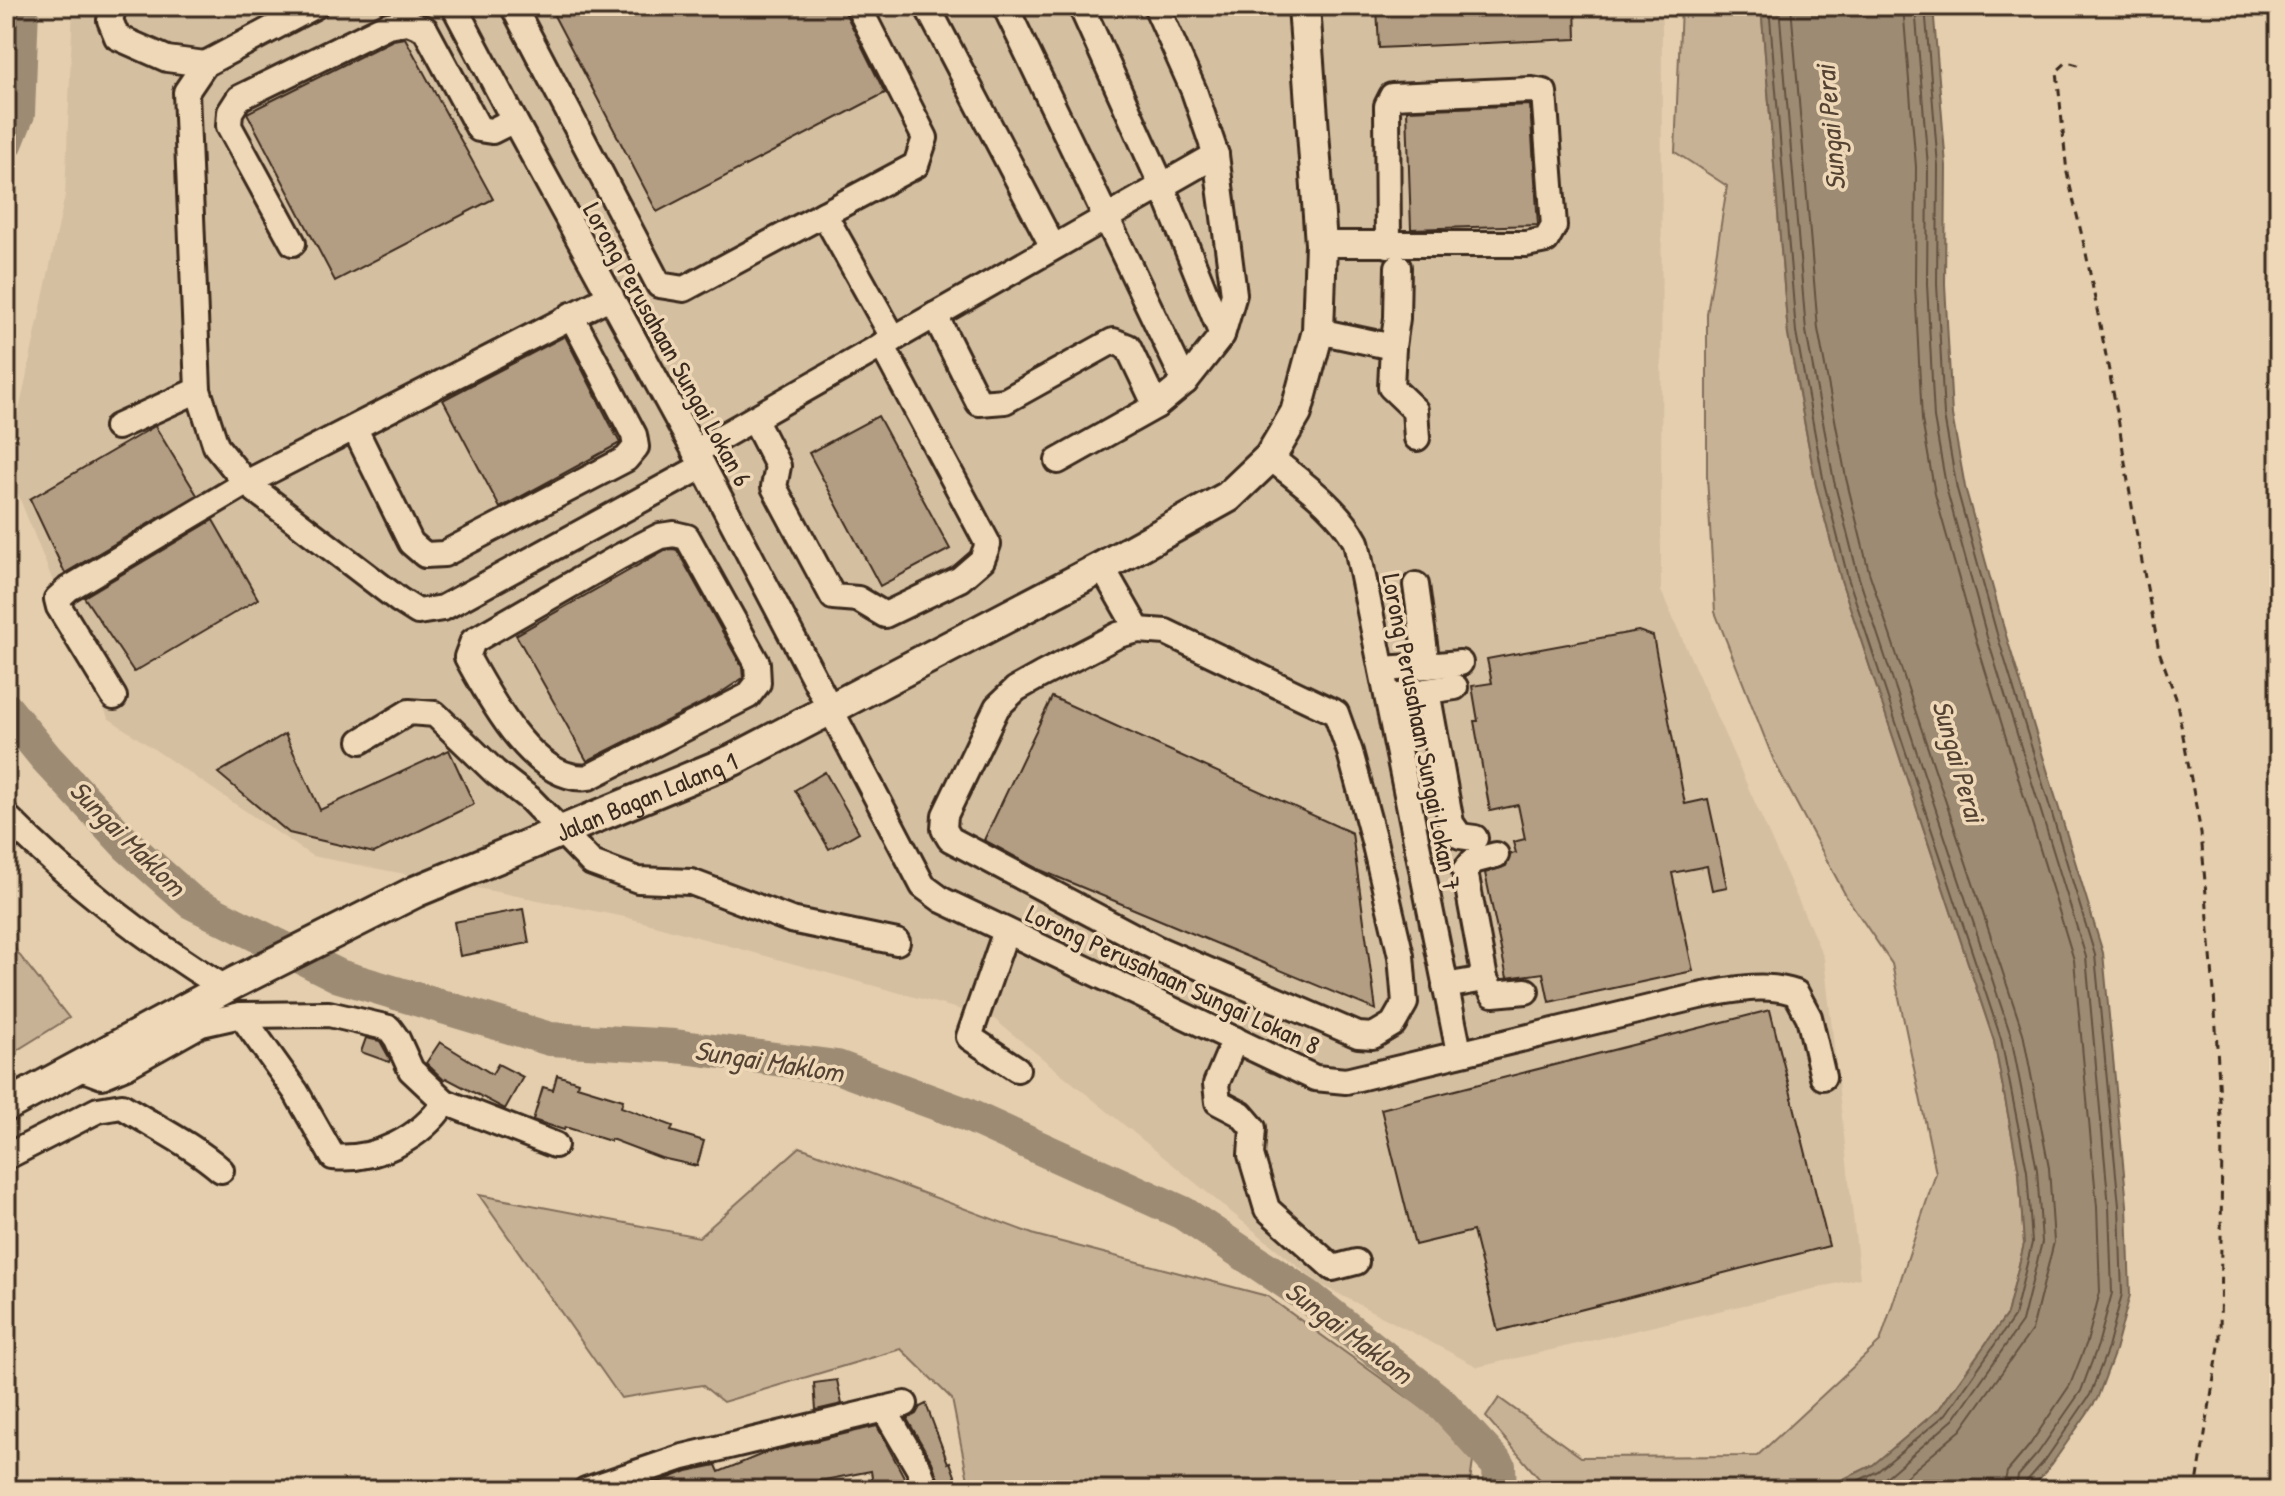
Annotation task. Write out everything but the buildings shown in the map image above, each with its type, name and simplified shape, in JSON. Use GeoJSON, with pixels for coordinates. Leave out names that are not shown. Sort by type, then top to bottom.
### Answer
{"type":"FeatureCollection","features":[{"type":"Feature","properties":{"kind":"main road","name":"Jalan Bagan Lalang 1"},"geometry":{"type":"LineString","coordinates":[[6,1106],[230,985],[417,891],[733,760],[1102,567],[1228,497],[1270,457],[1296,413],[1318,331],[1321,244],[1304,6]]}},
{"type":"Feature","properties":{"kind":"street"},"geometry":{"type":"LineString","coordinates":[[114,6],[110,20],[117,37],[167,59],[205,64]]}},
{"type":"Feature","properties":{"kind":"street"},"geometry":{"type":"LineString","coordinates":[[315,6],[205,64],[186,92],[198,390],[216,446],[246,483],[418,612],[443,608],[699,459],[754,419],[1216,155]]}},
{"type":"Feature","properties":{"kind":"street","name":"Lorong Perusahaan Sungai Lokan 6"},"geometry":{"type":"LineString","coordinates":[[454,6],[832,709]]}},
{"type":"Feature","properties":{"kind":"street"},"geometry":{"type":"LineString","coordinates":[[513,6],[659,285],[684,289],[916,165],[925,138],[858,6]]}},
{"type":"Feature","properties":{"kind":"street"},"geometry":{"type":"LineString","coordinates":[[927,6],[1053,247]]}},
{"type":"Feature","properties":{"kind":"street"},"geometry":{"type":"LineString","coordinates":[[1005,6],[1185,382]]}},
{"type":"Feature","properties":{"kind":"street"},"geometry":{"type":"LineString","coordinates":[[1081,6],[1162,186],[1222,335]]}},
{"type":"Feature","properties":{"kind":"street"},"geometry":{"type":"LineString","coordinates":[[1058,461],[1156,406],[1185,382],[1222,335],[1234,294],[1216,155],[1194,91],[1156,6]]}},
{"type":"Feature","properties":{"kind":"street"},"geometry":{"type":"LineString","coordinates":[[293,243],[229,126],[230,112],[239,98],[388,25],[408,22],[425,29],[479,129],[492,131],[514,120]]}},
{"type":"Feature","properties":{"kind":"street"},"geometry":{"type":"LineString","coordinates":[[1321,244],[1393,256],[1546,240],[1554,226],[1544,92],[1392,96],[1387,106],[1393,256],[1397,318],[1391,387],[1415,410],[1417,438]]}},
{"type":"Feature","properties":{"kind":"street"},"geometry":{"type":"LineString","coordinates":[[754,419],[778,466],[774,487],[833,597],[858,599],[885,615],[960,579],[982,560],[988,544],[824,214]]}},
{"type":"Feature","properties":{"kind":"street"},"geometry":{"type":"LineString","coordinates":[[114,697],[59,607],[57,599],[68,589],[246,483],[611,296]]}},
{"type":"Feature","properties":{"kind":"street"},"geometry":{"type":"LineString","coordinates":[[355,429],[411,543],[425,555],[444,554],[612,467],[626,459],[636,447],[634,435],[571,315]]}},
{"type":"Feature","properties":{"kind":"street"},"geometry":{"type":"LineString","coordinates":[[935,315],[979,403],[1005,401],[1113,341],[1128,347],[1156,406]]}},
{"type":"Feature","properties":{"kind":"street"},"geometry":{"type":"LineString","coordinates":[[1318,331],[1393,347]]}},
{"type":"Feature","properties":{"kind":"street"},"geometry":{"type":"LineString","coordinates":[[117,427],[198,390]]}},
{"type":"Feature","properties":{"kind":"street","name":"Lorong Perusahaan Sungai Lokan 7"},"geometry":{"type":"LineString","coordinates":[[1270,457],[1347,525],[1356,542],[1459,1052]]}},
{"type":"Feature","properties":{"kind":"street"},"geometry":{"type":"LineString","coordinates":[[674,534],[687,537],[757,663],[758,683],[748,696],[589,777],[569,775],[540,760],[499,714],[467,657],[473,641],[660,536],[674,534]]}},
{"type":"Feature","properties":{"kind":"street"},"geometry":{"type":"LineString","coordinates":[[1102,567],[1138,630]]}},
{"type":"Feature","properties":{"kind":"street"},"geometry":{"type":"LineString","coordinates":[[1416,585],[1427,666]]}},
{"type":"Feature","properties":{"kind":"street"},"geometry":{"type":"LineString","coordinates":[[1138,630],[1166,632],[1336,713],[1350,752],[1401,956],[1405,1003],[1393,1024],[1373,1036],[1358,1035],[1156,948],[950,839],[944,829],[945,815],[997,707],[1016,689],[1041,675],[1118,635],[1138,630]]}},
{"type":"Feature","properties":{"kind":"street"},"geometry":{"type":"LineString","coordinates":[[1382,669],[1427,666],[1457,675],[1427,691],[1388,698]]}},
{"type":"Feature","properties":{"kind":"street"},"geometry":{"type":"LineString","coordinates":[[1427,691],[1451,823],[1460,836],[1475,838]]}},
{"type":"Feature","properties":{"kind":"street","name":"Lorong Perusahaan Sungai Lokan 8"},"geometry":{"type":"LineString","coordinates":[[832,709],[923,886],[942,900],[1315,1078],[1346,1081],[1699,996],[1749,987],[1781,988],[1796,993],[1804,1004],[1823,1077]]}},
{"type":"Feature","properties":{"kind":"street"},"geometry":{"type":"LineString","coordinates":[[361,741],[409,712],[435,714],[562,831],[592,863],[638,880],[691,882],[791,920],[897,942]]}},
{"type":"Feature","properties":{"kind":"street"},"geometry":{"type":"LineString","coordinates":[[464,742],[499,714]]}},
{"type":"Feature","properties":{"kind":"street"},"geometry":{"type":"LineString","coordinates":[[6,816],[47,856],[176,958],[230,985]]}},
{"type":"Feature","properties":{"kind":"street"},"geometry":{"type":"LineString","coordinates":[[1496,855],[1473,861],[1465,871],[1485,979],[1493,994],[1526,991]]}},
{"type":"Feature","properties":{"kind":"street"},"geometry":{"type":"LineString","coordinates":[[1006,931],[969,1037],[1017,1069]]}},
{"type":"Feature","properties":{"kind":"street"},"geometry":{"type":"LineString","coordinates":[[1445,986],[1485,979]]}},
{"type":"Feature","properties":{"kind":"street"},"geometry":{"type":"LineString","coordinates":[[78,1067],[102,1076],[201,1024],[241,1015],[329,1014],[389,1028],[411,1070],[445,1102],[555,1145]]}},
{"type":"Feature","properties":{"kind":"street"},"geometry":{"type":"LineString","coordinates":[[241,1015],[296,1092],[333,1157],[356,1159],[409,1138],[432,1122],[445,1102]]}},
{"type":"Feature","properties":{"kind":"street"},"geometry":{"type":"LineString","coordinates":[[1235,1039],[1216,1084],[1218,1102],[1241,1114],[1253,1128],[1251,1155],[1267,1209],[1333,1268],[1356,1262]]}},
{"type":"Feature","properties":{"kind":"street"},"geometry":{"type":"LineString","coordinates":[[6,1157],[98,1110],[122,1106],[200,1152],[221,1170]]}},
{"type":"Feature","properties":{"kind":"street"},"geometry":{"type":"LineString","coordinates":[[586,1490],[683,1457],[894,1407],[927,1490]]}},
{"type":"Feature","properties":{"kind":"path"},"geometry":{"type":"LineString","coordinates":[[2078,65],[2067,62],[2057,71],[2067,173],[2117,412],[2159,651],[2176,698],[2201,833],[2222,1136],[2220,1340],[2196,1490]]}},
{"type":"Feature","properties":{"kind":"shaded area"},"geometry":{"type":"Polygon","coordinates":[[[73,6],[1662,6],[1661,591],[1824,958],[1860,1278],[1478,1367],[1318,1283],[994,1019],[625,917],[312,856],[108,718],[7,467],[65,195],[73,6]]]}},
{"type":"Feature","properties":{"kind":"shaded area"},"geometry":{"type":"Polygon","coordinates":[[[1681,6],[1761,6],[1788,334],[1816,485],[1841,580],[1994,1041],[2019,1172],[2024,1244],[2007,1314],[1939,1409],[1873,1465],[1821,1490],[1549,1490],[1486,1417],[1499,1398],[1581,1457],[1757,1456],[1880,1342],[1936,1173],[1892,964],[1846,896],[1774,761],[1715,612],[1707,476],[1707,314],[1727,186],[1675,152],[1681,6]]]}},
{"type":"Feature","properties":{"kind":"shaded area"},"geometry":{"type":"Polygon","coordinates":[[[6,938],[69,1018],[6,1057],[6,938]]]}},
{"type":"Feature","properties":{"kind":"shaded area"},"geometry":{"type":"Polygon","coordinates":[[[800,1147],[1035,1235],[1267,1296],[1443,1423],[1473,1461],[1469,1490],[970,1490],[952,1399],[901,1349],[723,1402],[702,1385],[621,1398],[479,1195],[699,1237],[800,1147]]]}},
{"type":"Feature","properties":{"kind":"water","name":"Sungai Perai"},"geometry":{"type":"Polygon","coordinates":[[[1761,6],[1933,6],[1946,166],[1945,284],[1952,415],[1965,487],[2005,632],[2103,953],[2127,1205],[2130,1295],[2115,1351],[2097,1399],[2030,1490],[1821,1490],[1873,1465],[1939,1409],[2007,1314],[2024,1244],[2019,1172],[1994,1041],[1841,580],[1816,485],[1788,334],[1761,6]]]}},
{"type":"Feature","properties":{"kind":"waterway","name":"Sungai Maklom"},"geometry":{"type":"LineString","coordinates":[[6,144],[18,114],[22,6]]}},
{"type":"Feature","properties":{"kind":"waterway","name":"Sungai Maklom"},"geometry":{"type":"LineString","coordinates":[[6,709],[46,758],[127,845],[191,902],[339,976],[550,1039],[675,1046],[837,1067],[965,1114],[1183,1213],[1310,1298],[1441,1403],[1499,1466],[1500,1490]]}}]}
